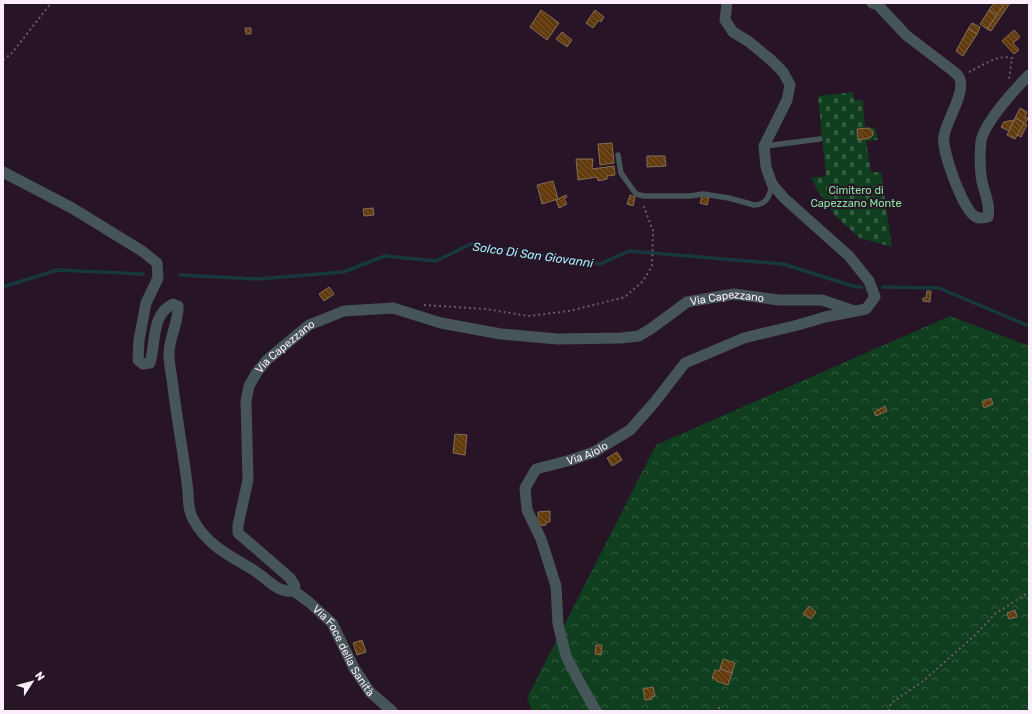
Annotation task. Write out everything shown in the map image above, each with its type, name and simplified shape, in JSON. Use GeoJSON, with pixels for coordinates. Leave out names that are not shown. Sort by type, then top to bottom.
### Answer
{"type":"FeatureCollection","features":[{"type":"Feature","properties":{"kind":"street"},"geometry":{"type":"LineString","coordinates":[[727,3],[725,20],[733,32],[748,41],[771,60],[783,72],[790,85],[787,100],[764,146],[766,167],[772,184],[784,198],[849,256],[869,281],[875,297],[866,309],[854,312]]}},
{"type":"Feature","properties":{"kind":"street"},"geometry":{"type":"LineString","coordinates":[[872,3],[878,5],[906,35],[959,77],[960,83],[958,100],[944,136],[944,145],[955,182],[968,209],[975,217],[988,217],[989,209],[981,176],[981,140],[989,123],[1029,74]]}},
{"type":"Feature","properties":{"kind":"street"},"geometry":{"type":"LineString","coordinates":[[3,172],[72,208],[142,251],[157,263],[158,278],[146,303],[139,340],[138,360],[143,364],[150,363],[153,354],[154,334],[158,318],[166,307],[173,304],[178,306],[178,313],[171,338],[169,354],[176,415],[187,484],[189,507],[192,518],[205,538],[219,550],[255,571],[286,592],[294,591]]}},
{"type":"Feature","properties":{"kind":"street","name":"Via Capezzano"},"geometry":{"type":"LineString","coordinates":[[294,591],[295,586],[290,578],[242,538],[238,533],[238,525],[248,480],[246,401],[249,386],[257,372],[267,360],[309,325],[344,311],[392,308],[441,323],[501,334],[558,339],[613,338],[639,336],[687,302],[734,294],[779,300],[822,300],[854,312]]}},
{"type":"Feature","properties":{"kind":"street","name":"Via Aiolo"},"geometry":{"type":"LineString","coordinates":[[596,711],[566,656],[558,624],[556,586],[541,538],[527,510],[525,488],[536,469],[571,460],[594,452],[630,430],[654,403],[685,363],[744,338],[825,317],[854,312]]}},
{"type":"Feature","properties":{"kind":"street","name":"Via Foce della Sanità"},"geometry":{"type":"LineString","coordinates":[[294,591],[309,602],[332,623],[354,668],[370,692],[392,711]]}},
{"type":"Feature","properties":{"kind":"lane"},"geometry":{"type":"LineString","coordinates":[[764,146],[820,139]]}},
{"type":"Feature","properties":{"kind":"lane"},"geometry":{"type":"LineString","coordinates":[[618,155],[621,173],[636,194],[644,196],[690,196],[703,194],[758,205],[769,198],[772,184]]}},
{"type":"Feature","properties":{"kind":"path"},"geometry":{"type":"LineString","coordinates":[[3,60],[12,53],[51,3]]}},
{"type":"Feature","properties":{"kind":"path"},"geometry":{"type":"LineString","coordinates":[[959,77],[979,66],[1001,57],[1008,57],[1012,58],[1009,82],[1016,89]]}},
{"type":"Feature","properties":{"kind":"path"},"geometry":{"type":"LineString","coordinates":[[421,305],[486,309],[528,316],[570,312],[624,297],[643,281],[652,266],[653,231],[641,201],[644,196]]}},
{"type":"Feature","properties":{"kind":"path"},"geometry":{"type":"LineString","coordinates":[[889,711],[891,703],[927,678],[995,614],[1029,592]]}},
{"type":"Feature","properties":{"kind":"green space","name":"Cimitero di Capezzano Monte"},"geometry":{"type":"Polygon","coordinates":[[[853,92],[854,100],[863,100],[865,129],[875,127],[878,140],[866,141],[871,172],[881,172],[892,247],[860,238],[836,217],[819,193],[811,178],[826,176],[818,96],[853,92]]]}},
{"type":"Feature","properties":{"kind":"green space"},"geometry":{"type":"Polygon","coordinates":[[[950,316],[1029,346],[1029,711],[532,711],[527,698],[656,445],[950,316]]]}},
{"type":"Feature","properties":{"kind":"building"},"geometry":{"type":"Polygon","coordinates":[[[994,3],[1005,3],[997,15],[989,10],[994,3]]]}},
{"type":"Feature","properties":{"kind":"building"},"geometry":{"type":"Polygon","coordinates":[[[1005,3],[1010,3],[991,31],[987,29],[1005,3]]]}},
{"type":"Feature","properties":{"kind":"building"},"geometry":{"type":"Polygon","coordinates":[[[541,10],[559,23],[547,40],[530,27],[541,10]]]}},
{"type":"Feature","properties":{"kind":"building"},"geometry":{"type":"Polygon","coordinates":[[[595,10],[604,17],[601,22],[599,20],[593,28],[586,23],[595,10]]]}},
{"type":"Feature","properties":{"kind":"building"},"geometry":{"type":"Polygon","coordinates":[[[989,10],[997,15],[987,29],[980,24],[989,10]]]}},
{"type":"Feature","properties":{"kind":"building"},"geometry":{"type":"Polygon","coordinates":[[[972,23],[980,27],[977,34],[968,29],[972,23]]]}},
{"type":"Feature","properties":{"kind":"building"},"geometry":{"type":"Polygon","coordinates":[[[245,28],[251,28],[251,34],[246,34],[245,28]]]}},
{"type":"Feature","properties":{"kind":"building"},"geometry":{"type":"Polygon","coordinates":[[[968,29],[977,34],[963,56],[956,51],[968,29]]]}},
{"type":"Feature","properties":{"kind":"building"},"geometry":{"type":"Polygon","coordinates":[[[1014,30],[1020,37],[1013,43],[1019,50],[1014,54],[1002,41],[1014,30]]]}},
{"type":"Feature","properties":{"kind":"building"},"geometry":{"type":"Polygon","coordinates":[[[562,32],[572,40],[567,47],[556,39],[562,32]]]}},
{"type":"Feature","properties":{"kind":"building"},"geometry":{"type":"Polygon","coordinates":[[[1020,108],[1027,112],[1025,117],[1028,118],[1025,124],[1027,125],[1021,137],[1017,135],[1024,123],[1015,118],[1020,108]]]}},
{"type":"Feature","properties":{"kind":"building"},"geometry":{"type":"Polygon","coordinates":[[[1015,118],[1024,123],[1015,139],[1007,135],[1015,118]]]}},
{"type":"Feature","properties":{"kind":"building"},"geometry":{"type":"Polygon","coordinates":[[[1014,120],[1009,131],[1001,127],[1004,122],[1014,120]]]}},
{"type":"Feature","properties":{"kind":"building"},"geometry":{"type":"Polygon","coordinates":[[[869,128],[873,131],[873,135],[870,138],[858,140],[857,129],[869,128]]]}},
{"type":"Feature","properties":{"kind":"building"},"geometry":{"type":"Polygon","coordinates":[[[612,143],[614,163],[600,165],[598,144],[612,143]]]}},
{"type":"Feature","properties":{"kind":"building"},"geometry":{"type":"Polygon","coordinates":[[[647,156],[665,156],[666,166],[647,167],[647,156]]]}},
{"type":"Feature","properties":{"kind":"building"},"geometry":{"type":"Polygon","coordinates":[[[576,159],[593,159],[592,169],[614,166],[615,175],[607,176],[607,179],[598,181],[597,177],[578,180],[576,159]]]}},
{"type":"Feature","properties":{"kind":"building"},"geometry":{"type":"Polygon","coordinates":[[[553,181],[558,199],[542,204],[537,185],[553,181]]]}},
{"type":"Feature","properties":{"kind":"building"},"geometry":{"type":"Polygon","coordinates":[[[566,195],[567,197],[564,199],[567,204],[559,208],[556,200],[566,195]]]}},
{"type":"Feature","properties":{"kind":"building"},"geometry":{"type":"Polygon","coordinates":[[[630,195],[635,197],[633,206],[627,204],[630,195]]]}},
{"type":"Feature","properties":{"kind":"building"},"geometry":{"type":"Polygon","coordinates":[[[702,196],[709,198],[707,205],[700,203],[702,196]]]}},
{"type":"Feature","properties":{"kind":"building"},"geometry":{"type":"Polygon","coordinates":[[[373,208],[374,215],[364,216],[363,209],[373,208]]]}},
{"type":"Feature","properties":{"kind":"building"},"geometry":{"type":"Polygon","coordinates":[[[329,287],[334,294],[324,301],[319,294],[329,287]]]}},
{"type":"Feature","properties":{"kind":"building"},"geometry":{"type":"Polygon","coordinates":[[[927,291],[931,291],[930,302],[923,301],[923,298],[926,298],[927,291]]]}},
{"type":"Feature","properties":{"kind":"building"},"geometry":{"type":"Polygon","coordinates":[[[991,398],[993,404],[984,408],[982,402],[991,398]]]}},
{"type":"Feature","properties":{"kind":"building"},"geometry":{"type":"Polygon","coordinates":[[[885,406],[887,411],[876,416],[874,412],[885,406]]]}},
{"type":"Feature","properties":{"kind":"building"},"geometry":{"type":"Polygon","coordinates":[[[455,434],[467,435],[465,455],[453,453],[455,434]]]}},
{"type":"Feature","properties":{"kind":"building"},"geometry":{"type":"Polygon","coordinates":[[[617,452],[622,460],[612,466],[607,458],[617,452]]]}},
{"type":"Feature","properties":{"kind":"building"},"geometry":{"type":"Polygon","coordinates":[[[550,511],[550,522],[546,522],[546,525],[538,526],[538,512],[550,511]]]}},
{"type":"Feature","properties":{"kind":"building"},"geometry":{"type":"Polygon","coordinates":[[[809,606],[816,612],[811,619],[803,614],[809,606]]]}},
{"type":"Feature","properties":{"kind":"building"},"geometry":{"type":"Polygon","coordinates":[[[1015,610],[1017,617],[1009,619],[1007,613],[1015,610]]]}},
{"type":"Feature","properties":{"kind":"building"},"geometry":{"type":"Polygon","coordinates":[[[362,640],[366,652],[357,655],[353,643],[362,640]]]}},
{"type":"Feature","properties":{"kind":"building"},"geometry":{"type":"Polygon","coordinates":[[[596,645],[602,645],[601,655],[595,654],[596,645]]]}},
{"type":"Feature","properties":{"kind":"building"},"geometry":{"type":"Polygon","coordinates":[[[723,659],[735,663],[732,673],[720,669],[723,659]]]}},
{"type":"Feature","properties":{"kind":"building"},"geometry":{"type":"Polygon","coordinates":[[[720,669],[732,673],[728,685],[712,678],[715,670],[719,671],[720,669]]]}},
{"type":"Feature","properties":{"kind":"building"},"geometry":{"type":"Polygon","coordinates":[[[653,687],[655,696],[651,697],[652,699],[645,700],[643,689],[653,687]]]}},
{"type":"Feature","properties":{"kind":"waterway","name":"Solco Di San Giovanni"},"geometry":{"type":"LineString","coordinates":[[180,275],[258,279],[343,272],[385,256],[436,261],[471,244],[600,264],[629,251],[783,264],[856,287],[862,287]]}},
{"type":"Feature","properties":{"kind":"waterway","name":"Solco Di San Giovanni"},"geometry":{"type":"LineString","coordinates":[[3,287],[57,270],[143,274]]}},
{"type":"Feature","properties":{"kind":"waterway","name":"Solco Di San Giovanni"},"geometry":{"type":"LineString","coordinates":[[883,287],[939,288],[1029,326]]}}]}
